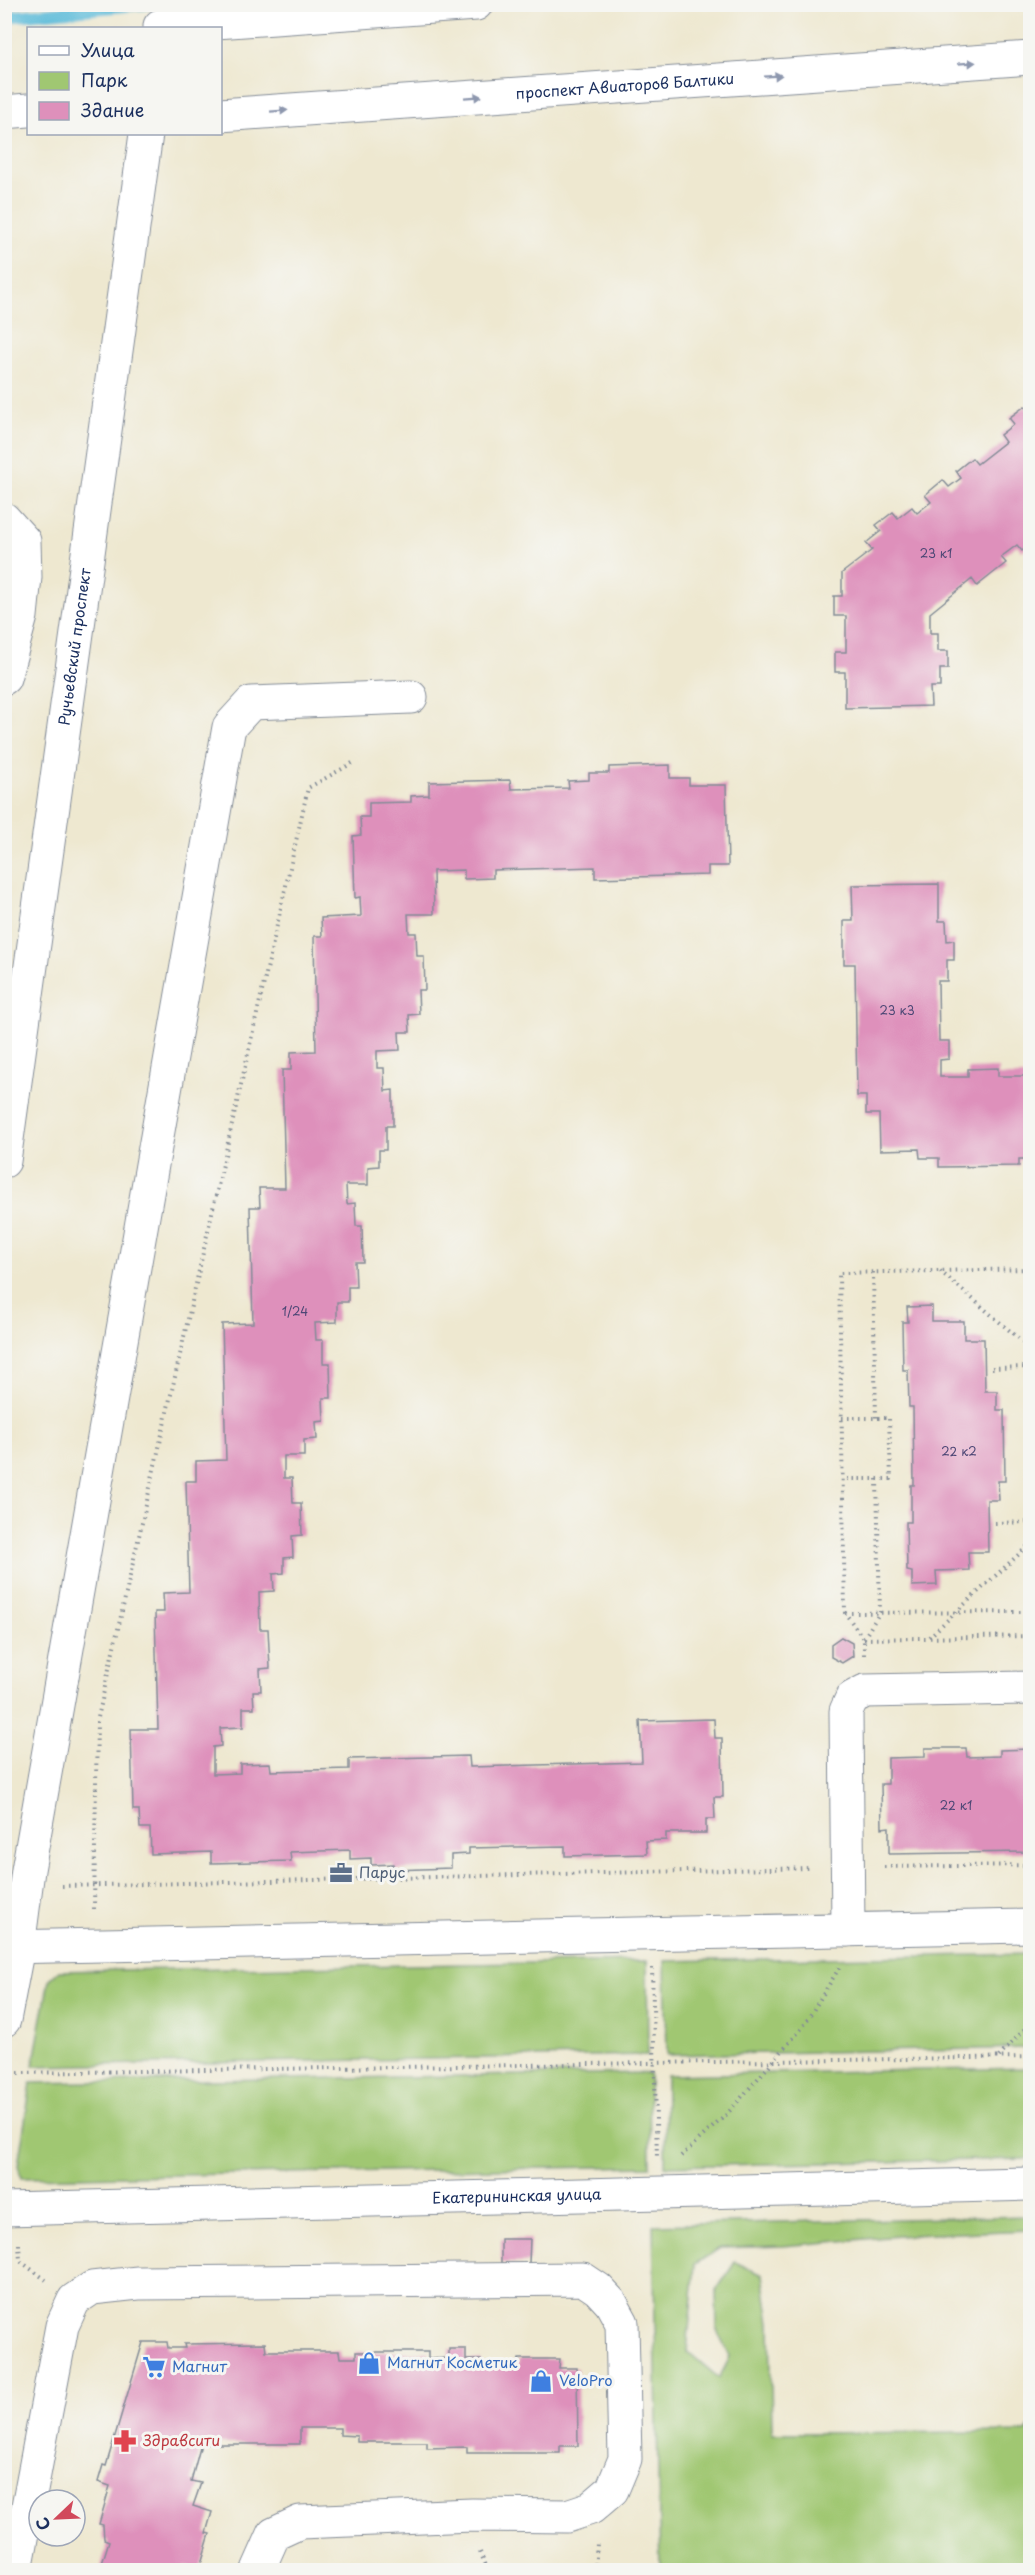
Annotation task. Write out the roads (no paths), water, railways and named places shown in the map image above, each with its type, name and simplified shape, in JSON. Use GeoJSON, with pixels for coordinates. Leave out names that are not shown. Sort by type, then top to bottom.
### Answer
{"type":"FeatureCollection","features":[{"type":"Feature","properties":{"kind":"street"},"geometry":{"type":"LineString","coordinates":[[160,27],[476,4]]}},
{"type":"Feature","properties":{"kind":"street","name":"проспект Авиаторов Балтики"},"geometry":{"type":"LineString","coordinates":[[222,115],[1030,58]]}},
{"type":"Feature","properties":{"kind":"street"},"geometry":{"type":"LineString","coordinates":[[4,112],[27,110]]}},
{"type":"Feature","properties":{"kind":"street","name":"Ручьевский проспект"},"geometry":{"type":"LineString","coordinates":[[4,1161],[146,135]]}},
{"type":"Feature","properties":{"kind":"street"},"geometry":{"type":"LineString","coordinates":[[4,519],[24,541],[25,577],[21,616],[6,667]]}},
{"type":"Feature","properties":{"kind":"street"},"geometry":{"type":"LineString","coordinates":[[4,2020],[11,1947],[28,1870],[229,727],[251,703],[411,697]]}},
{"type":"Feature","properties":{"kind":"street"},"geometry":{"type":"LineString","coordinates":[[846,1945],[848,1867],[846,1711],[852,1698],[865,1691],[1030,1688]]}},
{"type":"Feature","properties":{"kind":"street"},"geometry":{"type":"LineString","coordinates":[[11,1947],[846,1945],[1030,1926]]}},
{"type":"Feature","properties":{"kind":"street","name":"Екатерининская улица"},"geometry":{"type":"LineString","coordinates":[[4,2209],[1030,2184]]}},
{"type":"Feature","properties":{"kind":"street"},"geometry":{"type":"LineString","coordinates":[[16,2571],[62,2326],[75,2300],[92,2288],[138,2283],[583,2279],[598,2289],[610,2303],[622,2323],[625,2459],[612,2490],[591,2508],[567,2516],[472,2515],[300,2522],[274,2534],[258,2571]]}},
{"type":"Feature","properties":{"kind":"waterway"},"geometry":{"type":"LineString","coordinates":[[4,17],[148,4]]}},
{"type":"Feature","properties":{"kind":"place","name":"Парус"},"geometry":{"type":"Point","coordinates":[341,1873]}},
{"type":"Feature","properties":{"kind":"place","name":"Магнит Косметик"},"geometry":{"type":"Point","coordinates":[369,2363]}},
{"type":"Feature","properties":{"kind":"place","name":"Магнит"},"geometry":{"type":"Point","coordinates":[154,2367]}},
{"type":"Feature","properties":{"kind":"place","name":"VeloPro"},"geometry":{"type":"Point","coordinates":[541,2381]}},
{"type":"Feature","properties":{"kind":"place","name":"Здравсити"},"geometry":{"type":"Point","coordinates":[125,2441]}}]}
